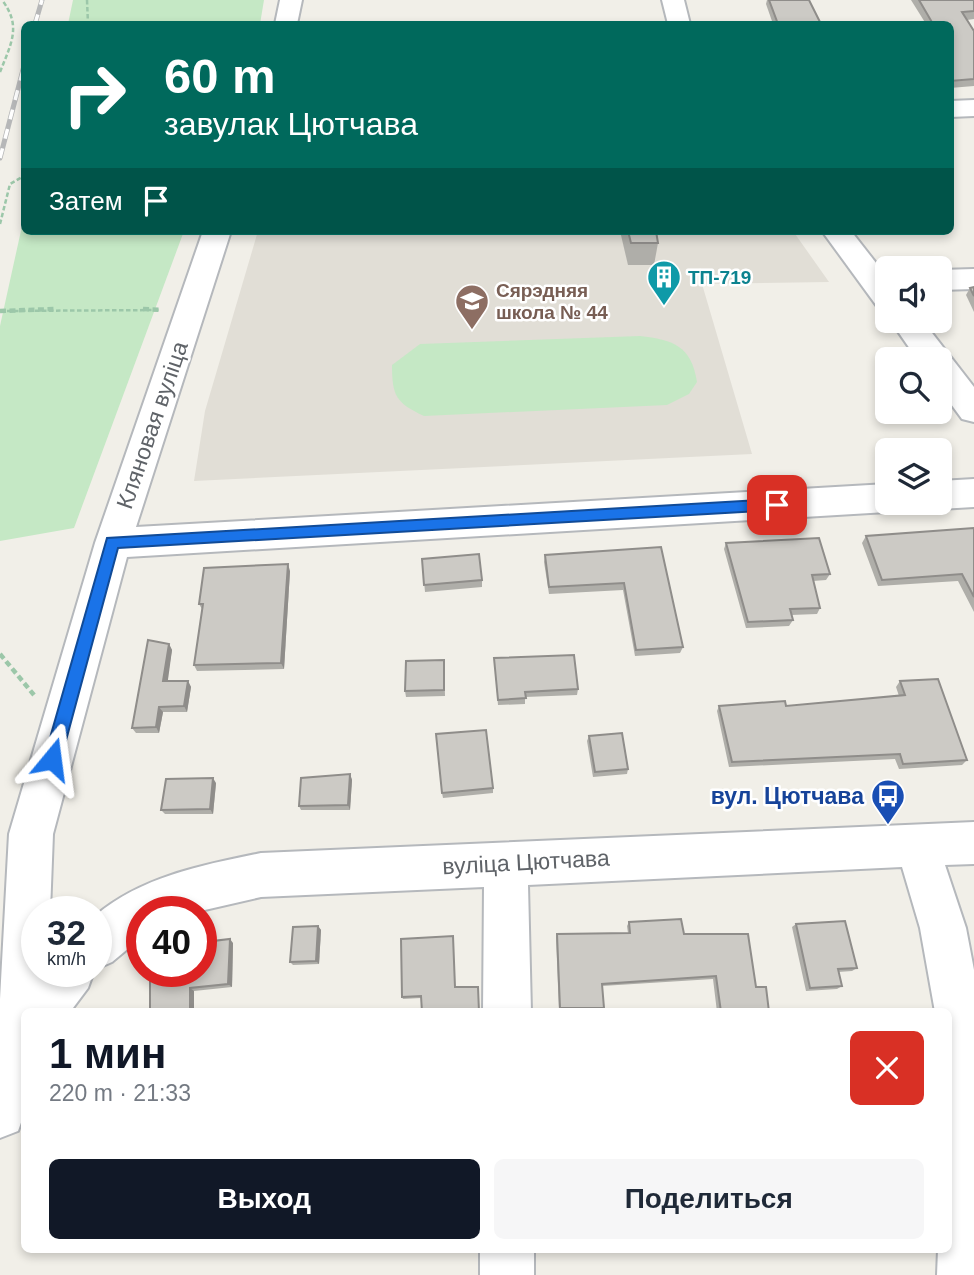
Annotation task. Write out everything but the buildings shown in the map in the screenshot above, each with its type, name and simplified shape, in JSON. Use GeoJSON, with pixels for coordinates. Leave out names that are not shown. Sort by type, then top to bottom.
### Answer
{"type":"FeatureCollection","features":[{"type":"Feature","properties":{"kind":"street"},"geometry":{"type":"LineString","coordinates":[[287,21],[291,0]]}},
{"type":"Feature","properties":{"kind":"street"},"geometry":{"type":"LineString","coordinates":[[673,0],[678,21]]}},
{"type":"Feature","properties":{"kind":"street"},"geometry":{"type":"LineString","coordinates":[[954,109],[974,108]]}},
{"type":"Feature","properties":{"kind":"street","name":"Кляновая вуліца"},"geometry":{"type":"LineString","coordinates":[[29,1008],[31,834],[113,543],[216,235]]}},
{"type":"Feature","properties":{"kind":"street"},"geometry":{"type":"LineString","coordinates":[[839,235],[875,277]]}},
{"type":"Feature","properties":{"kind":"street"},"geometry":{"type":"LineString","coordinates":[[952,280],[974,279]]}},
{"type":"Feature","properties":{"kind":"street"},"geometry":{"type":"LineString","coordinates":[[952,382],[974,410]]}},
{"type":"Feature","properties":{"kind":"street"},"geometry":{"type":"LineString","coordinates":[[952,494],[974,493]]}},
{"type":"Feature","properties":{"kind":"street"},"geometry":{"type":"LineString","coordinates":[[113,543],[875,499]]}},
{"type":"Feature","properties":{"kind":"street","name":"вуліца Цютчава"},"geometry":{"type":"LineString","coordinates":[[112,931],[123,920],[178,893],[261,875],[506,862],[974,844]]}},
{"type":"Feature","properties":{"kind":"street"},"geometry":{"type":"LineString","coordinates":[[917,846],[943,928],[971,1080],[964,1275]]}},
{"type":"Feature","properties":{"kind":"street"},"geometry":{"type":"LineString","coordinates":[[506,862],[507,1008]]}},
{"type":"Feature","properties":{"kind":"street"},"geometry":{"type":"LineString","coordinates":[[43,1008],[59,987]]}},
{"type":"Feature","properties":{"kind":"street","name":"Кляновая вуліца"},"geometry":{"type":"LineString","coordinates":[[0,1113],[21,1051]]}},
{"type":"Feature","properties":{"kind":"street"},"geometry":{"type":"LineString","coordinates":[[507,1253],[507,1275]]}},
{"type":"Feature","properties":{"kind":"path"},"geometry":{"type":"LineString","coordinates":[[0,72],[17,31],[12,11],[2,0]]}},
{"type":"Feature","properties":{"kind":"path"},"geometry":{"type":"LineString","coordinates":[[87,0],[88,21]]}},
{"type":"Feature","properties":{"kind":"path"},"geometry":{"type":"LineString","coordinates":[[0,223],[10,184],[21,178]]}},
{"type":"Feature","properties":{"kind":"path"},"geometry":{"type":"LineString","coordinates":[[0,311],[102,308],[190,311]]}},
{"type":"Feature","properties":{"kind":"path"},"geometry":{"type":"LineString","coordinates":[[0,654],[23,679],[59,734]]}},
{"type":"Feature","properties":{"kind":"shaded area","name":"Сярэдняя школа № 44"},"geometry":{"type":"Polygon","coordinates":[[[257,235],[796,235],[829,282],[702,284],[752,454],[194,481],[205,411],[257,235]]]}},
{"type":"Feature","properties":{"kind":"green space"},"geometry":{"type":"Polygon","coordinates":[[[73,0],[264,0],[260,21],[69,21],[73,0]]]}},
{"type":"Feature","properties":{"kind":"green space"},"geometry":{"type":"Polygon","coordinates":[[[21,231],[21,235],[183,235],[74,528],[0,541],[0,326],[21,231]]]}},
{"type":"Feature","properties":{"kind":"green space"},"geometry":{"type":"Polygon","coordinates":[[[640,336],[671,343],[685,352],[697,382],[689,394],[667,405],[424,416],[402,402],[393,384],[392,365],[420,344],[640,336]]]}},
{"type":"Feature","properties":{"kind":"railway"},"geometry":{"type":"LineString","coordinates":[[36,21],[42,0]]}},
{"type":"Feature","properties":{"kind":"railway"},"geometry":{"type":"LineString","coordinates":[[0,158],[21,78]]}},
{"type":"Feature","properties":{"kind":"place","name":"ТП-719"},"geometry":{"type":"Point","coordinates":[664,307]}},
{"type":"Feature","properties":{"kind":"place","name":"Сярэдняя школа № 44"},"geometry":{"type":"Point","coordinates":[472,331]}},
{"type":"Feature","properties":{"kind":"place","name":"вул. Цютчава"},"geometry":{"type":"Point","coordinates":[888,826]}},
{"type":"Feature","properties":{"kind":"route"},"geometry":{"type":"LineString","coordinates":[[52,759],[113,543],[777,505]]}}]}
